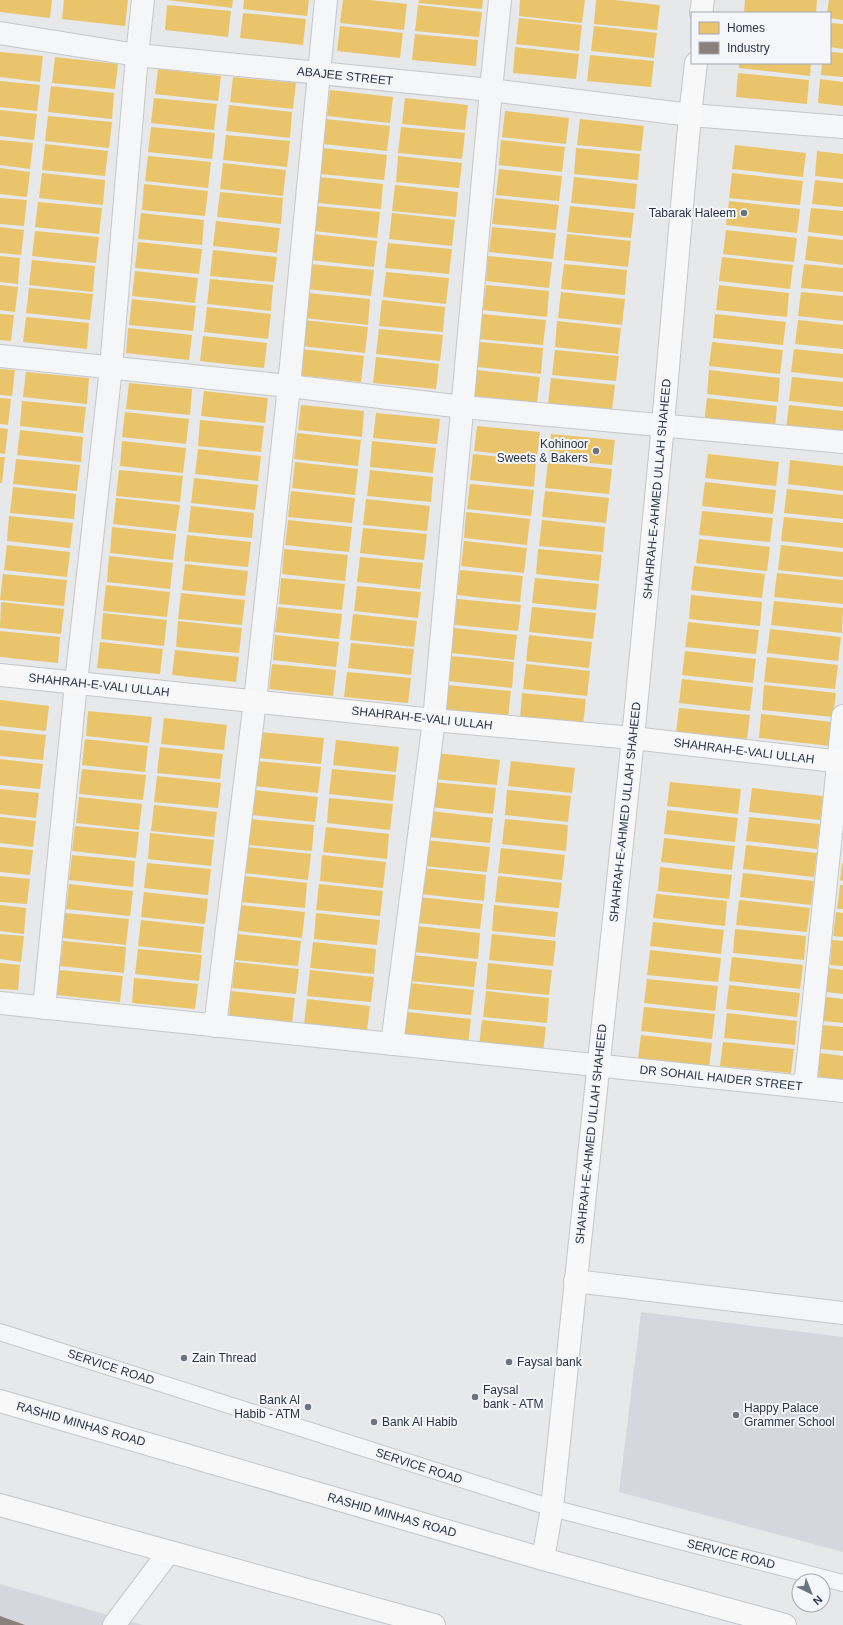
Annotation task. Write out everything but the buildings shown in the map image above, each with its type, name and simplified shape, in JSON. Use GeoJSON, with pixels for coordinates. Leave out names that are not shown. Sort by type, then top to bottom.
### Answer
{"type":"FeatureCollection","features":[{"type":"Feature","properties":{"kind":"street"},"geometry":{"type":"LineString","coordinates":[[44,1008],[76,683],[111,368],[137,55],[143,0]]}},
{"type":"Feature","properties":{"kind":"street"},"geometry":{"type":"LineString","coordinates":[[215,1026],[255,701],[289,386],[326,0]]}},
{"type":"Feature","properties":{"kind":"street"},"geometry":{"type":"LineString","coordinates":[[392,1044],[434,720],[500,0]]}},
{"type":"Feature","properties":{"kind":"street"},"geometry":{"type":"LineString","coordinates":[[702,12],[703,0]]}},
{"type":"Feature","properties":{"kind":"street","name":"ABAJEE STREET"},"geometry":{"type":"LineString","coordinates":[[0,33],[137,55],[491,90],[690,115],[843,127]]}},
{"type":"Feature","properties":{"kind":"street","name":"SHAHRAH-E-AHMED ULLAH SHAHEED"},"geometry":{"type":"LineString","coordinates":[[543,1559],[552,1508],[633,738],[696,64]]}},
{"type":"Feature","properties":{"kind":"street"},"geometry":{"type":"LineString","coordinates":[[0,356],[289,386],[463,408],[663,424],[843,442]]}},
{"type":"Feature","properties":{"kind":"street","name":"SHAHRAH-E-VALI ULLAH"},"geometry":{"type":"LineString","coordinates":[[0,675],[434,720],[633,738],[841,762]]}},
{"type":"Feature","properties":{"kind":"street"},"geometry":{"type":"LineString","coordinates":[[805,1087],[841,762],[843,716]]}},
{"type":"Feature","properties":{"kind":"street","name":"DR SOHAIL HAIDER STREET"},"geometry":{"type":"LineString","coordinates":[[0,1003],[843,1091]]}},
{"type":"Feature","properties":{"kind":"street"},"geometry":{"type":"LineString","coordinates":[[575,1281],[843,1312]]}},
{"type":"Feature","properties":{"kind":"street","name":"RASHID MINHAS ROAD"},"geometry":{"type":"LineString","coordinates":[[0,1401],[543,1559],[786,1625]]}},
{"type":"Feature","properties":{"kind":"street"},"geometry":{"type":"LineString","coordinates":[[0,1505],[434,1625]]}},
{"type":"Feature","properties":{"kind":"street"},"geometry":{"type":"LineString","coordinates":[[114,1625],[169,1552]]}},
{"type":"Feature","properties":{"kind":"lane","name":"SERVICE ROAD"},"geometry":{"type":"LineString","coordinates":[[0,1332],[552,1508],[843,1583]]}},
{"type":"Feature","properties":{"kind":"shaded area","name":"Happy Palace Grammer School"},"geometry":{"type":"Polygon","coordinates":[[[641,1312],[843,1337],[843,1552],[619,1492],[641,1312]]]}},
{"type":"Feature","properties":{"kind":"shaded area"},"geometry":{"type":"Polygon","coordinates":[[[0,1584],[143,1625],[0,1625],[0,1584]]]}},
{"type":"Feature","properties":{"kind":"place","name":"Tabarak Haleem"},"geometry":{"type":"Point","coordinates":[744,213]}},
{"type":"Feature","properties":{"kind":"place","name":"Kohinoor Sweets & Bakers"},"geometry":{"type":"Point","coordinates":[596,451]}},
{"type":"Feature","properties":{"kind":"place","name":"Zain Thread"},"geometry":{"type":"Point","coordinates":[184,1358]}},
{"type":"Feature","properties":{"kind":"place","name":"Faysal bank"},"geometry":{"type":"Point","coordinates":[509,1362]}},
{"type":"Feature","properties":{"kind":"place","name":"Faysal bank - ATM"},"geometry":{"type":"Point","coordinates":[475,1397]}},
{"type":"Feature","properties":{"kind":"place","name":"Bank Al Habib - ATM"},"geometry":{"type":"Point","coordinates":[308,1407]}},
{"type":"Feature","properties":{"kind":"place","name":"Happy Palace Grammer School"},"geometry":{"type":"Point","coordinates":[736,1415]}},
{"type":"Feature","properties":{"kind":"place","name":"Bank Al Habib"},"geometry":{"type":"Point","coordinates":[374,1422]}}]}
